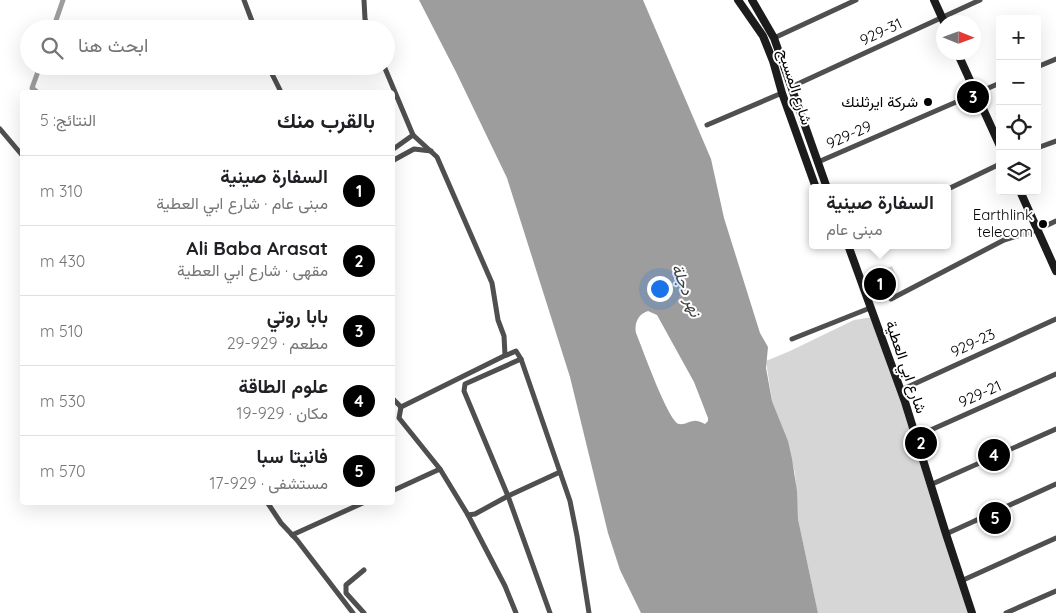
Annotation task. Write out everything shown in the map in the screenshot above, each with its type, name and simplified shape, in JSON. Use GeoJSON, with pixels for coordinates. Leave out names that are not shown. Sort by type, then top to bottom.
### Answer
{"type":"FeatureCollection","features":[{"type":"Feature","properties":{"kind":"street"},"geometry":{"type":"LineString","coordinates":[[244,0],[252,20]]}},
{"type":"Feature","properties":{"kind":"street"},"geometry":{"type":"LineString","coordinates":[[364,0],[365,20]]}},
{"type":"Feature","properties":{"kind":"street","name":"شارع المسبح"},"geometry":{"type":"LineString","coordinates":[[738,0],[763,36],[815,184]]}},
{"type":"Feature","properties":{"kind":"street"},"geometry":{"type":"LineString","coordinates":[[752,0],[772,34],[826,184]]}},
{"type":"Feature","properties":{"kind":"street"},"geometry":{"type":"LineString","coordinates":[[763,36],[856,0]]}},
{"type":"Feature","properties":{"kind":"street"},"geometry":{"type":"LineString","coordinates":[[934,0],[941,15]]}},
{"type":"Feature","properties":{"kind":"street","name":"929-31"},"geometry":{"type":"LineString","coordinates":[[952,15],[980,0]]}},
{"type":"Feature","properties":{"kind":"street","name":"929-31"},"geometry":{"type":"LineString","coordinates":[[792,86],[936,23]]}},
{"type":"Feature","properties":{"kind":"street"},"geometry":{"type":"LineString","coordinates":[[1041,65],[1056,59]]}},
{"type":"Feature","properties":{"kind":"street"},"geometry":{"type":"LineString","coordinates":[[961,60],[996,138]]}},
{"type":"Feature","properties":{"kind":"street"},"geometry":{"type":"LineString","coordinates":[[272,75],[280,90]]}},
{"type":"Feature","properties":{"kind":"street"},"geometry":{"type":"LineString","coordinates":[[388,75],[394,90]]}},
{"type":"Feature","properties":{"kind":"street","name":"929-29"},"geometry":{"type":"LineString","coordinates":[[818,162],[996,85]]}},
{"type":"Feature","properties":{"kind":"street"},"geometry":{"type":"LineString","coordinates":[[395,92],[413,135],[438,157],[492,283],[498,320],[504,336],[506,355]]}},
{"type":"Feature","properties":{"kind":"street"},"geometry":{"type":"LineString","coordinates":[[707,125],[782,94]]}},
{"type":"Feature","properties":{"kind":"street"},"geometry":{"type":"LineString","coordinates":[[0,129],[20,152]]}},
{"type":"Feature","properties":{"kind":"street"},"geometry":{"type":"LineString","coordinates":[[395,148],[413,135]]}},
{"type":"Feature","properties":{"kind":"street"},"geometry":{"type":"LineString","coordinates":[[1041,147],[1056,141]]}},
{"type":"Feature","properties":{"kind":"street"},"geometry":{"type":"LineString","coordinates":[[395,158],[414,149],[431,151]]}},
{"type":"Feature","properties":{"kind":"street"},"geometry":{"type":"LineString","coordinates":[[951,188],[996,166]]}},
{"type":"Feature","properties":{"kind":"street"},"geometry":{"type":"LineString","coordinates":[[1022,195],[1056,271]]}},
{"type":"Feature","properties":{"kind":"street"},"geometry":{"type":"LineString","coordinates":[[892,299],[1004,240],[1037,230],[1056,221]]}},
{"type":"Feature","properties":{"kind":"street","name":"شارع ابي العطية"},"geometry":{"type":"LineString","coordinates":[[849,249],[901,390],[972,613]]}},
{"type":"Feature","properties":{"kind":"street"},"geometry":{"type":"LineString","coordinates":[[792,339],[870,308]]}},
{"type":"Feature","properties":{"kind":"street","name":"929-23"},"geometry":{"type":"LineString","coordinates":[[901,390],[1056,319]]}},
{"type":"Feature","properties":{"kind":"street"},"geometry":{"type":"LineString","coordinates":[[401,407],[516,351],[521,359],[570,501],[576,527],[589,613]]}},
{"type":"Feature","properties":{"kind":"street"},"geometry":{"type":"LineString","coordinates":[[521,359],[465,384],[464,391],[508,496],[550,613]]}},
{"type":"Feature","properties":{"kind":"street","name":"929-21"},"geometry":{"type":"LineString","coordinates":[[915,437],[1056,374]]}},
{"type":"Feature","properties":{"kind":"street"},"geometry":{"type":"LineString","coordinates":[[395,401],[401,407]]}},
{"type":"Feature","properties":{"kind":"street"},"geometry":{"type":"LineString","coordinates":[[401,407],[399,418],[440,470],[468,514],[505,586],[516,613]]}},
{"type":"Feature","properties":{"kind":"street"},"geometry":{"type":"LineString","coordinates":[[930,485],[1056,429]]}},
{"type":"Feature","properties":{"kind":"street"},"geometry":{"type":"LineString","coordinates":[[395,490],[440,470]]}},
{"type":"Feature","properties":{"kind":"street"},"geometry":{"type":"LineString","coordinates":[[468,514],[475,514],[508,496],[560,472]]}},
{"type":"Feature","properties":{"kind":"street"},"geometry":{"type":"LineString","coordinates":[[946,534],[1056,484]]}},
{"type":"Feature","properties":{"kind":"street"},"geometry":{"type":"LineString","coordinates":[[269,505],[281,523],[353,613]]}},
{"type":"Feature","properties":{"kind":"street"},"geometry":{"type":"LineString","coordinates":[[292,535],[359,505]]}},
{"type":"Feature","properties":{"kind":"street"},"geometry":{"type":"LineString","coordinates":[[961,581],[1056,538]]}},
{"type":"Feature","properties":{"kind":"street"},"geometry":{"type":"LineString","coordinates":[[364,570],[346,585],[346,593],[364,613]]}},
{"type":"Feature","properties":{"kind":"street"},"geometry":{"type":"LineString","coordinates":[[1006,613],[1056,590]]}},
{"type":"Feature","properties":{"kind":"shaded area"},"geometry":{"type":"Polygon","coordinates":[[[892,266],[897,278],[877,286],[873,274],[892,266]]]}},
{"type":"Feature","properties":{"kind":"shaded area"},"geometry":{"type":"Polygon","coordinates":[[[873,317],[905,402],[969,613],[818,613],[798,519],[795,473],[783,429],[772,401],[766,361],[854,320],[873,317]]]}},
{"type":"Feature","properties":{"kind":"water","name":"نهر دجلة"},"geometry":{"type":"Polygon","coordinates":[[[419,0],[643,0],[711,159],[724,218],[760,333],[768,347],[766,368],[772,401],[788,441],[792,459],[797,491],[798,519],[818,613],[641,613],[620,570],[608,533],[570,377],[507,178],[419,0]],[[648,311],[642,314],[636,323],[636,333],[662,398],[674,420],[679,424],[698,421],[705,424],[708,418],[694,382],[657,315],[648,311]]]}},
{"type":"Feature","properties":{"kind":"waterway"},"geometry":{"type":"LineString","coordinates":[[56,20],[63,0]]}},
{"type":"Feature","properties":{"kind":"waterway"},"geometry":{"type":"LineString","coordinates":[[34,90],[32,88],[37,75]]}},
{"type":"Feature","properties":{"kind":"place","name":"بابا روتي"},"geometry":{"type":"Point","coordinates":[973,97]}},
{"type":"Feature","properties":{"kind":"place","name":"شركة ايرثلنك"},"geometry":{"type":"Point","coordinates":[928,102]}},
{"type":"Feature","properties":{"kind":"place","name":"Earthlink telecom"},"geometry":{"type":"Point","coordinates":[1043,224]}},
{"type":"Feature","properties":{"kind":"place","name":"السفارة صينية"},"geometry":{"type":"Point","coordinates":[880,284]}},
{"type":"Feature","properties":{"kind":"place","name":"Ali Baba Arasat"},"geometry":{"type":"Point","coordinates":[921,443]}},
{"type":"Feature","properties":{"kind":"place","name":"علوم الطاقة"},"geometry":{"type":"Point","coordinates":[994,455]}},
{"type":"Feature","properties":{"kind":"place","name":"فانيتا سبا"},"geometry":{"type":"Point","coordinates":[995,518]}}]}
